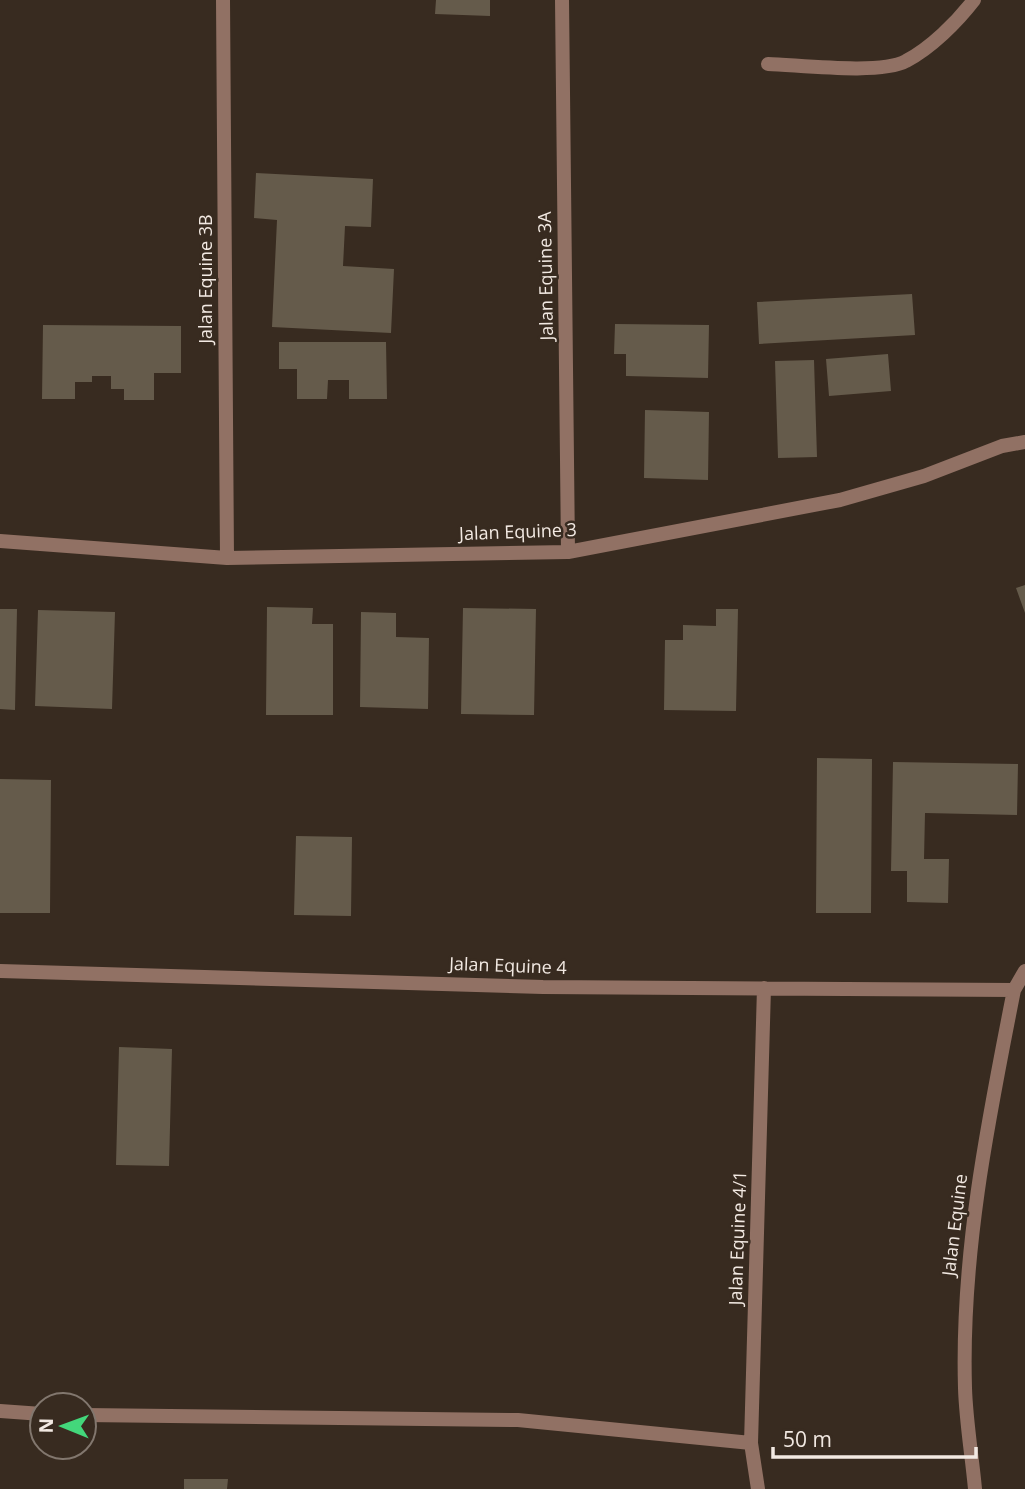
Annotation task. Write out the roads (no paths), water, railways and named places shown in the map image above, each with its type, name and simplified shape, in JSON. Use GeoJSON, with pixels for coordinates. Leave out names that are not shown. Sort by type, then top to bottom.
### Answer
{"type":"FeatureCollection","features":[{"type":"Feature","properties":{"kind":"street","name":"Jalan Equine 3B"},"geometry":{"type":"LineString","coordinates":[[223,0],[227,558]]}},
{"type":"Feature","properties":{"kind":"street","name":"Jalan Equine 3A"},"geometry":{"type":"LineString","coordinates":[[562,0],[568,551]]}},
{"type":"Feature","properties":{"kind":"street"},"geometry":{"type":"LineString","coordinates":[[768,64],[884,67],[906,61],[935,39],[974,0]]}},
{"type":"Feature","properties":{"kind":"street","name":"Jalan Equine 3"},"geometry":{"type":"LineString","coordinates":[[0,541],[227,558],[568,551],[840,500],[924,476],[1002,446],[1025,442]]}},
{"type":"Feature","properties":{"kind":"street","name":"Jalan Equine 4"},"geometry":{"type":"LineString","coordinates":[[0,971],[543,987],[1014,990]]}},
{"type":"Feature","properties":{"kind":"street","name":"Jalan Equine"},"geometry":{"type":"LineString","coordinates":[[975,1489],[965,1389],[967,1283],[986,1131],[1014,990],[1025,971]]}},
{"type":"Feature","properties":{"kind":"street","name":"Jalan Equine 4/1"},"geometry":{"type":"LineString","coordinates":[[758,1489],[751,1443],[764,988]]}},
{"type":"Feature","properties":{"kind":"street"},"geometry":{"type":"LineString","coordinates":[[0,1411],[28,1413]]}},
{"type":"Feature","properties":{"kind":"street"},"geometry":{"type":"LineString","coordinates":[[98,1415],[518,1420],[751,1443]]}}]}
